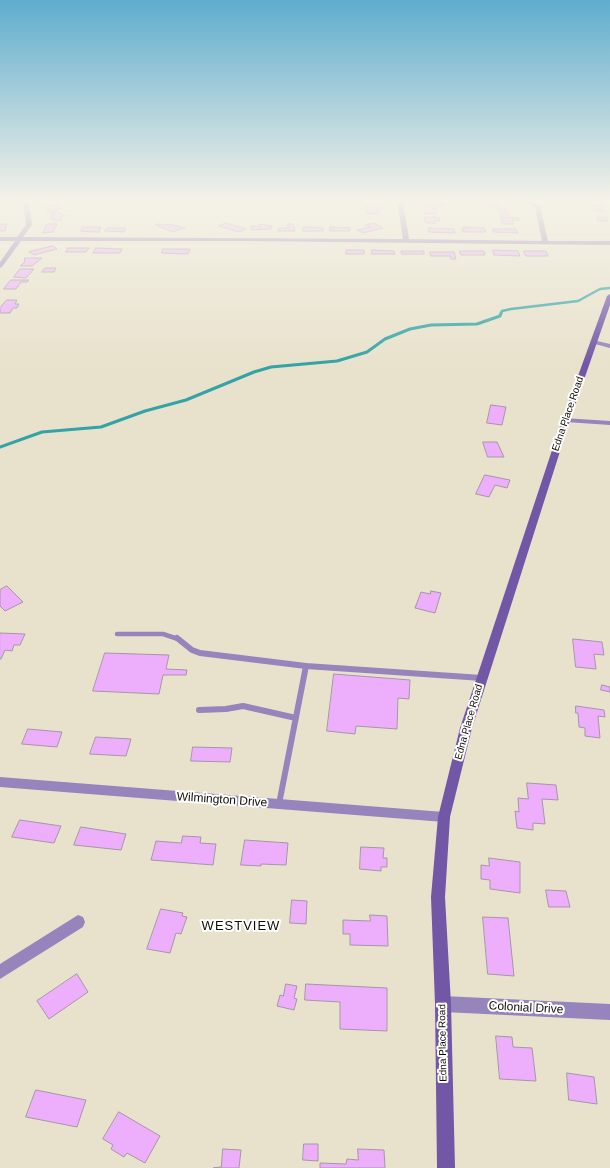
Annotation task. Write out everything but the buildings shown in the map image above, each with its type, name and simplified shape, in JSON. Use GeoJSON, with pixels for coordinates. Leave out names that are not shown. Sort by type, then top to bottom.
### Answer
{"type":"FeatureCollection","features":[{"type":"Feature","properties":{"kind":"street"},"geometry":{"type":"LineString","coordinates":[[0,266],[8,256]]}},
{"type":"Feature","properties":{"kind":"street","name":"Edna Place Road"},"geometry":{"type":"LineString","coordinates":[[446,1168],[443,1004],[438,897],[444,817],[466,728],[566,420],[610,296]]}},
{"type":"Feature","properties":{"kind":"street"},"geometry":{"type":"LineString","coordinates":[[593,342],[610,346]]}},
{"type":"Feature","properties":{"kind":"street"},"geometry":{"type":"LineString","coordinates":[[566,420],[610,422]]}},
{"type":"Feature","properties":{"kind":"street","name":"Wilmington Drive"},"geometry":{"type":"LineString","coordinates":[[0,782],[444,817]]}},
{"type":"Feature","properties":{"kind":"street"},"geometry":{"type":"LineString","coordinates":[[0,972],[78,922]]}},
{"type":"Feature","properties":{"kind":"street","name":"Colonial Drive"},"geometry":{"type":"LineString","coordinates":[[443,1004],[610,1012]]}},
{"type":"Feature","properties":{"kind":"lane"},"geometry":{"type":"LineString","coordinates":[[117,634],[169,635],[178,639],[192,651],[225,658],[306,666],[482,678]]}},
{"type":"Feature","properties":{"kind":"lane"},"geometry":{"type":"LineString","coordinates":[[279,804],[306,666]]}},
{"type":"Feature","properties":{"kind":"lane"},"geometry":{"type":"LineString","coordinates":[[199,710],[226,709],[243,706],[296,718]]}},
{"type":"Feature","properties":{"kind":"waterway"},"geometry":{"type":"LineString","coordinates":[[501,314],[502,311],[511,309],[578,301],[600,289],[610,288]]}},
{"type":"Feature","properties":{"kind":"waterway"},"geometry":{"type":"LineString","coordinates":[[0,447],[42,432],[101,427],[145,411],[186,400],[254,372],[271,367],[337,361],[367,352],[385,339],[410,329],[431,325],[477,324],[500,316],[501,313]]}},
{"type":"Feature","properties":{"kind":"district","name":"WESTVIEW"},"geometry":{"type":"Point","coordinates":[241,926]}}]}
